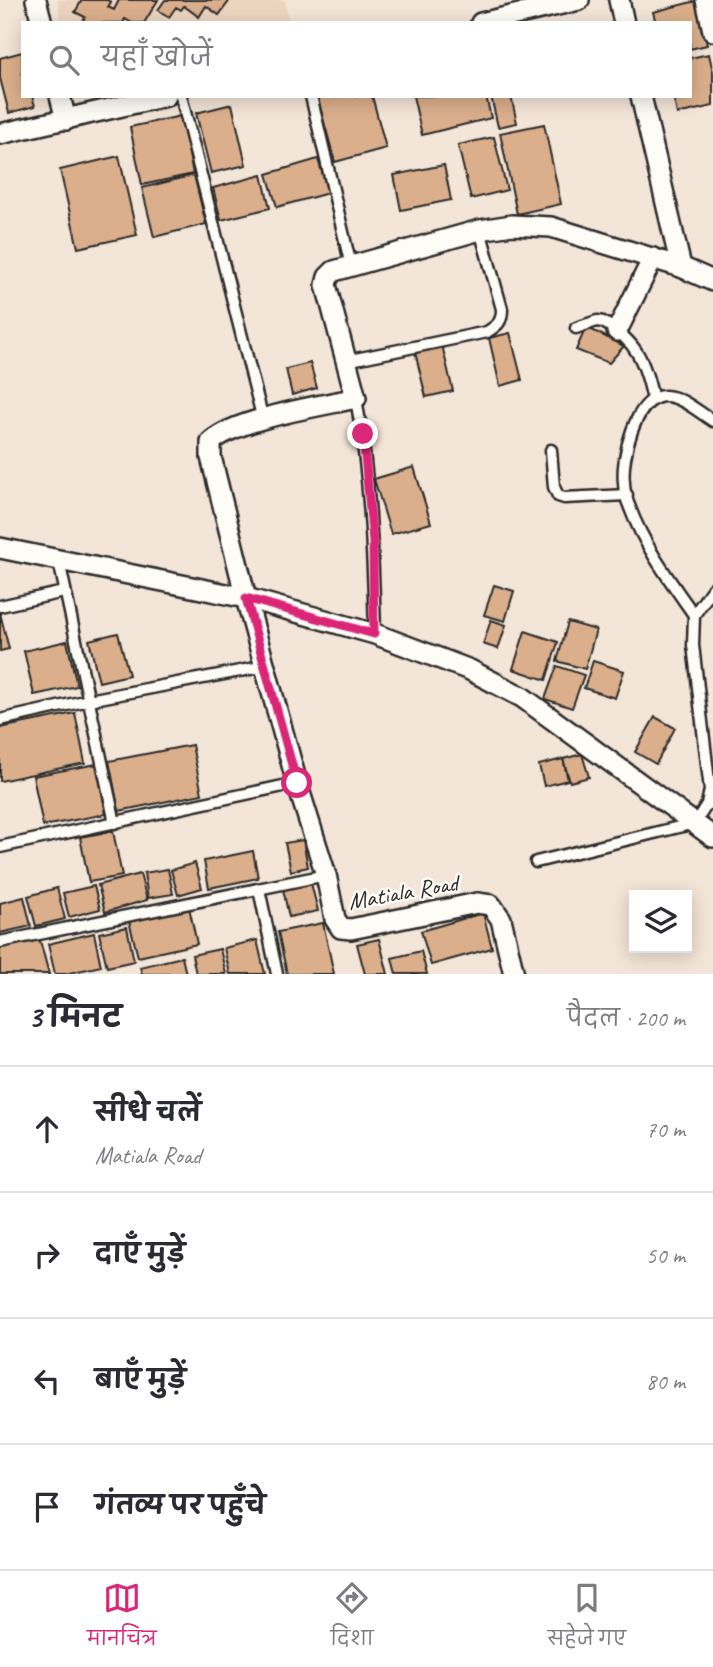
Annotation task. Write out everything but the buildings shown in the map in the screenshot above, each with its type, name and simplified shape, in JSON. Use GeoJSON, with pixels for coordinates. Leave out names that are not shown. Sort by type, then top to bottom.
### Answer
{"type":"FeatureCollection","features":[{"type":"Feature","properties":{"kind":"street"},"geometry":{"type":"LineString","coordinates":[[36,0],[41,21]]}},
{"type":"Feature","properties":{"kind":"street"},"geometry":{"type":"LineString","coordinates":[[490,21],[579,0]]}},
{"type":"Feature","properties":{"kind":"street"},"geometry":{"type":"LineString","coordinates":[[619,0],[624,21]]}},
{"type":"Feature","properties":{"kind":"street"},"geometry":{"type":"LineString","coordinates":[[706,0],[713,31]]}},
{"type":"Feature","properties":{"kind":"street"},"geometry":{"type":"LineString","coordinates":[[60,98],[66,120]]}},
{"type":"Feature","properties":{"kind":"street"},"geometry":{"type":"LineString","coordinates":[[0,134],[158,98]]}},
{"type":"Feature","properties":{"kind":"street"},"geometry":{"type":"LineString","coordinates":[[641,98],[681,267]]}},
{"type":"Feature","properties":{"kind":"street"},"geometry":{"type":"LineString","coordinates":[[263,420],[356,398],[326,285],[328,277],[334,271],[480,230],[512,225],[551,227],[681,267],[713,281]]}},
{"type":"Feature","properties":{"kind":"street"},"geometry":{"type":"LineString","coordinates":[[617,331],[653,258]]}},
{"type":"Feature","properties":{"kind":"street","name":"Matiala Road"},"geometry":{"type":"LineString","coordinates":[[263,420],[220,434],[211,442],[211,457],[246,598],[297,783],[326,875],[335,919],[341,928],[351,929],[477,903],[491,905],[501,919],[514,974]]}},
{"type":"Feature","properties":{"kind":"street"},"geometry":{"type":"LineString","coordinates":[[0,548],[246,598],[374,634],[470,670],[522,696],[713,837]]}},
{"type":"Feature","properties":{"kind":"lane"},"geometry":{"type":"LineString","coordinates":[[182,98],[263,420]]}},
{"type":"Feature","properties":{"kind":"lane"},"geometry":{"type":"LineString","coordinates":[[311,98],[351,266]]}},
{"type":"Feature","properties":{"kind":"lane"},"geometry":{"type":"LineString","coordinates":[[346,360],[487,332],[498,326],[502,309],[480,230]]}},
{"type":"Feature","properties":{"kind":"lane"},"geometry":{"type":"LineString","coordinates":[[576,328],[597,321],[603,322],[630,341],[642,358],[653,400]]}},
{"type":"Feature","properties":{"kind":"lane"},"geometry":{"type":"LineString","coordinates":[[694,615],[641,531],[630,508],[624,482],[625,460],[629,437],[639,416],[653,400],[665,396],[678,400],[713,421]]}},
{"type":"Feature","properties":{"kind":"lane"},"geometry":{"type":"LineString","coordinates":[[356,398],[369,486],[374,634]]}},
{"type":"Feature","properties":{"kind":"lane"},"geometry":{"type":"LineString","coordinates":[[551,450],[554,487],[558,496],[627,495]]}},
{"type":"Feature","properties":{"kind":"lane"},"geometry":{"type":"LineString","coordinates":[[59,561],[115,823]]}},
{"type":"Feature","properties":{"kind":"lane"},"geometry":{"type":"LineString","coordinates":[[536,862],[695,823],[712,790],[693,645],[694,615],[713,588]]}},
{"type":"Feature","properties":{"kind":"lane"},"geometry":{"type":"LineString","coordinates":[[0,606],[64,592]]}},
{"type":"Feature","properties":{"kind":"lane"},"geometry":{"type":"LineString","coordinates":[[0,720],[266,666]]}},
{"type":"Feature","properties":{"kind":"lane"},"geometry":{"type":"LineString","coordinates":[[0,847],[297,783]]}},
{"type":"Feature","properties":{"kind":"lane"},"geometry":{"type":"LineString","coordinates":[[0,942],[326,875]]}},
{"type":"Feature","properties":{"kind":"lane"},"geometry":{"type":"LineString","coordinates":[[259,889],[277,974]]}},
{"type":"Feature","properties":{"kind":"shaded area"},"geometry":{"type":"Polygon","coordinates":[[[58,0],[285,0],[289,21],[60,21],[58,0]]]}},
{"type":"Feature","properties":{"kind":"route"},"geometry":{"type":"LineString","coordinates":[[297,783],[246,598],[374,634],[373,541],[363,434]]}}]}
